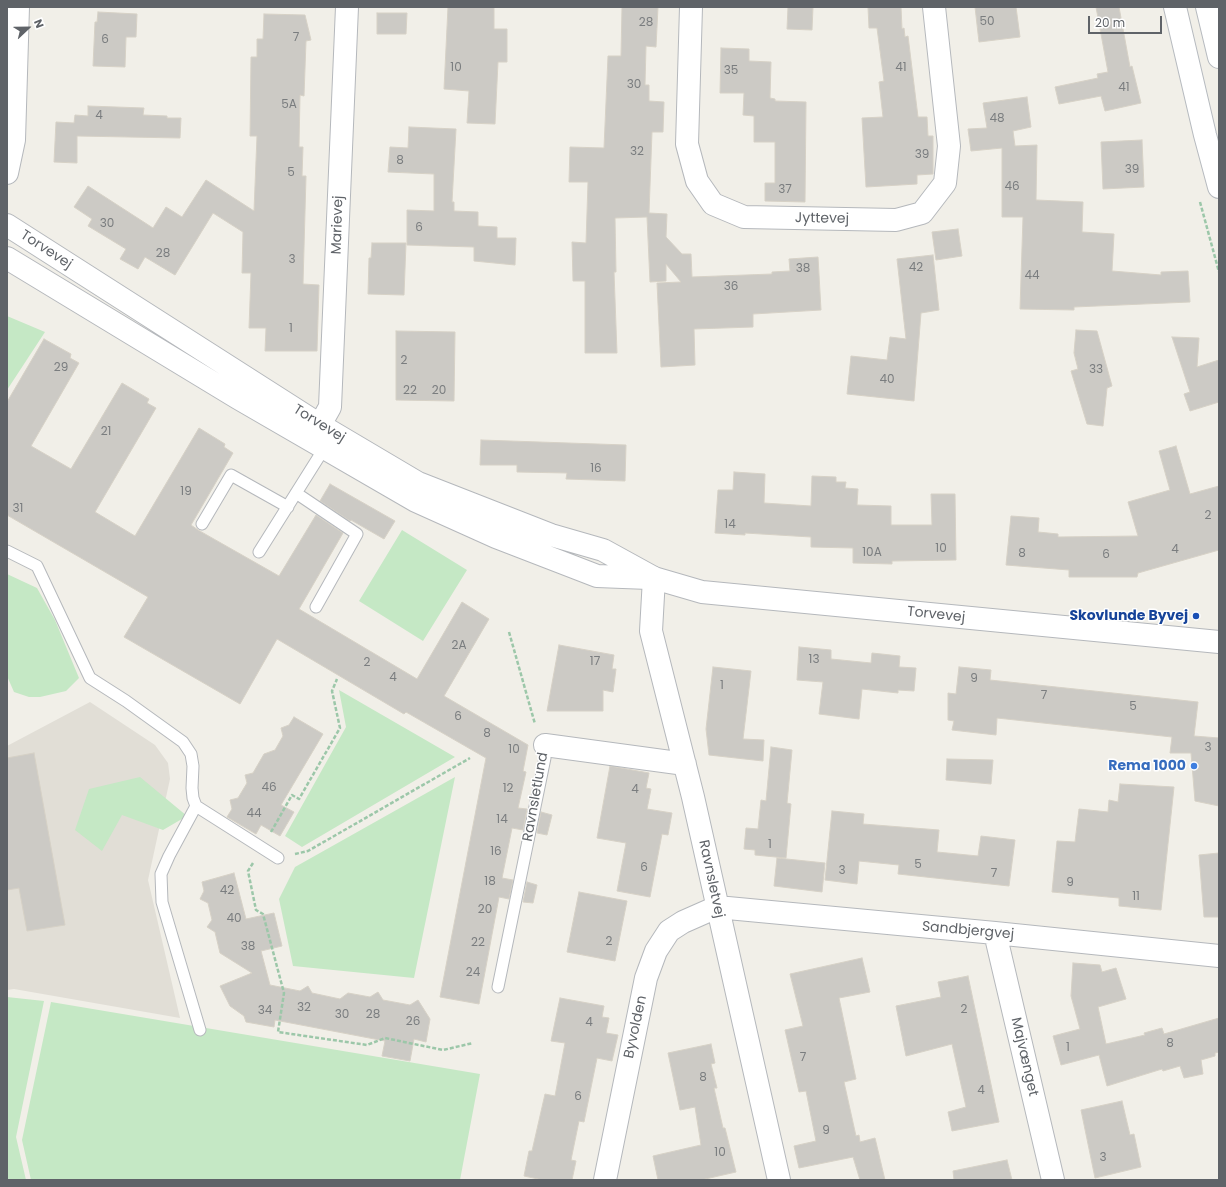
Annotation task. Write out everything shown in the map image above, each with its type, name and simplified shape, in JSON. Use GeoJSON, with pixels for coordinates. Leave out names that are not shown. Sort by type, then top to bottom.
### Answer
{"type":"FeatureCollection","features":[{"type":"Feature","properties":{"kind":"street"},"geometry":{"type":"LineString","coordinates":[[7,173],[14,140],[18,7]]}},
{"type":"Feature","properties":{"kind":"street","name":"Marievej"},"geometry":{"type":"LineString","coordinates":[[319,437],[330,407],[347,7]]}},
{"type":"Feature","properties":{"kind":"street","name":"Jyttevej"},"geometry":{"type":"LineString","coordinates":[[690,7],[687,144],[697,181],[713,204],[744,217],[896,220],[922,213],[945,183],[949,146],[934,7]]}},
{"type":"Feature","properties":{"kind":"street"},"geometry":{"type":"LineString","coordinates":[[1175,7],[1219,188]]}},
{"type":"Feature","properties":{"kind":"street"},"geometry":{"type":"LineString","coordinates":[[1208,7],[1219,57]]}},
{"type":"Feature","properties":{"kind":"street","name":"Torvevej"},"geometry":{"type":"LineString","coordinates":[[7,225],[319,437]]}},
{"type":"Feature","properties":{"kind":"street","name":"Torvevej"},"geometry":{"type":"LineString","coordinates":[[7,258],[238,398],[418,483],[551,535],[602,550],[654,578],[702,592],[1219,642]]}},
{"type":"Feature","properties":{"kind":"street","name":"Ravnsletvej"},"geometry":{"type":"LineString","coordinates":[[654,578],[651,631],[685,764],[716,907],[780,1180]]}},
{"type":"Feature","properties":{"kind":"street","name":"Ravnsletlund"},"geometry":{"type":"LineString","coordinates":[[545,745],[685,764]]}},
{"type":"Feature","properties":{"kind":"street","name":"Sandbjergvej"},"geometry":{"type":"LineString","coordinates":[[716,907],[1219,956]]}},
{"type":"Feature","properties":{"kind":"street","name":"Byvolden"},"geometry":{"type":"LineString","coordinates":[[605,1180],[646,978],[656,951],[669,932],[683,922],[716,907]]}},
{"type":"Feature","properties":{"kind":"street","name":"Majvænget"},"geometry":{"type":"LineString","coordinates":[[995,933],[1053,1180]]}},
{"type":"Feature","properties":{"kind":"lane"},"geometry":{"type":"LineString","coordinates":[[259,552],[296,493],[319,437]]}},
{"type":"Feature","properties":{"kind":"lane"},"geometry":{"type":"LineString","coordinates":[[202,524],[231,475],[288,507]]}},
{"type":"Feature","properties":{"kind":"lane"},"geometry":{"type":"LineString","coordinates":[[296,493],[357,534],[316,607]]}},
{"type":"Feature","properties":{"kind":"lane"},"geometry":{"type":"LineString","coordinates":[[7,551],[37,566],[90,678],[126,701],[183,742],[191,754],[194,766],[192,798],[196,806],[278,858]]}},
{"type":"Feature","properties":{"kind":"lane","name":"Ravnsletlund"},"geometry":{"type":"LineString","coordinates":[[498,987],[545,758],[545,745]]}},
{"type":"Feature","properties":{"kind":"lane"},"geometry":{"type":"LineString","coordinates":[[196,806],[161,874],[162,902],[200,1030]]}},
{"type":"Feature","properties":{"kind":"path"},"geometry":{"type":"LineString","coordinates":[[508,632],[531,717],[545,745]]}},
{"type":"Feature","properties":{"kind":"path"},"geometry":{"type":"LineString","coordinates":[[337,680],[332,691],[340,728],[298,799],[292,795],[248,871],[256,910],[263,914],[284,993],[278,1032],[367,1044],[385,1038],[442,1050],[473,1043]]}},
{"type":"Feature","properties":{"kind":"path"},"geometry":{"type":"LineString","coordinates":[[278,858],[308,851],[470,758]]}},
{"type":"Feature","properties":{"kind":"shaded area"},"geometry":{"type":"Polygon","coordinates":[[[90,702],[155,745],[168,763],[170,779],[148,880],[180,1018],[14,989],[7,990],[7,746],[90,702]]]}},
{"type":"Feature","properties":{"kind":"green space"},"geometry":{"type":"Polygon","coordinates":[[[7,316],[45,332],[7,390],[7,316]]]}},
{"type":"Feature","properties":{"kind":"green space"},"geometry":{"type":"Polygon","coordinates":[[[402,530],[467,570],[423,641],[359,601],[402,530]]]}},
{"type":"Feature","properties":{"kind":"green space"},"geometry":{"type":"Polygon","coordinates":[[[7,574],[37,588],[55,620],[79,678],[66,691],[40,697],[29,697],[14,692],[7,676],[7,574]]]}},
{"type":"Feature","properties":{"kind":"green space"},"geometry":{"type":"Polygon","coordinates":[[[339,690],[455,757],[302,847],[285,836],[346,727],[339,690]]]}},
{"type":"Feature","properties":{"kind":"green space"},"geometry":{"type":"Polygon","coordinates":[[[140,777],[187,816],[163,830],[122,815],[102,851],[75,830],[89,789],[140,777]]]}},
{"type":"Feature","properties":{"kind":"green space"},"geometry":{"type":"Polygon","coordinates":[[[455,777],[414,978],[293,966],[279,899],[295,867],[455,777]]]}},
{"type":"Feature","properties":{"kind":"green space"},"geometry":{"type":"Polygon","coordinates":[[[7,997],[44,1001],[16,1137],[26,1180],[7,1180],[7,997]]]}},
{"type":"Feature","properties":{"kind":"green space"},"geometry":{"type":"Polygon","coordinates":[[[51,1002],[480,1074],[460,1180],[31,1180],[22,1140],[51,1002]]]}},
{"type":"Feature","properties":{"kind":"building"},"geometry":{"type":"Polygon","coordinates":[[[448,7],[494,7],[494,29],[507,29],[507,62],[498,62],[495,124],[467,123],[469,91],[444,89],[448,7]]]}},
{"type":"Feature","properties":{"kind":"building"},"geometry":{"type":"Polygon","coordinates":[[[622,7],[658,7],[656,47],[646,46],[645,85],[649,85],[649,101],[664,102],[663,132],[652,132],[649,213],[667,214],[666,237],[682,254],[691,254],[692,277],[772,274],[772,272],[790,271],[789,259],[818,257],[821,310],[753,314],[753,327],[694,329],[695,365],[661,367],[657,283],[681,282],[666,264],[666,281],[650,282],[647,217],[615,218],[616,272],[614,272],[617,353],[585,353],[585,281],[573,281],[572,242],[586,243],[588,182],[569,182],[570,147],[604,148],[608,56],[621,56],[622,7]]]}},
{"type":"Feature","properties":{"kind":"building"},"geometry":{"type":"Polygon","coordinates":[[[788,7],[813,7],[812,30],[787,29],[788,7]]]}},
{"type":"Feature","properties":{"kind":"building"},"geometry":{"type":"Polygon","coordinates":[[[868,7],[901,7],[902,29],[904,28],[905,37],[908,36],[918,117],[927,117],[928,136],[933,136],[933,174],[917,175],[917,184],[866,187],[862,118],[883,117],[879,82],[884,81],[877,28],[869,28],[868,7]]]}},
{"type":"Feature","properties":{"kind":"building"},"geometry":{"type":"Polygon","coordinates":[[[975,7],[1016,7],[1020,37],[979,42],[975,7]]]}},
{"type":"Feature","properties":{"kind":"building"},"geometry":{"type":"Polygon","coordinates":[[[1096,7],[1119,7],[1130,67],[1132,66],[1141,103],[1105,111],[1101,96],[1059,104],[1055,87],[1098,78],[1097,74],[1108,72],[1096,7]]]}},
{"type":"Feature","properties":{"kind":"building"},"geometry":{"type":"Polygon","coordinates":[[[98,12],[137,14],[136,37],[126,37],[125,67],[93,66],[95,22],[97,22],[98,12]]]}},
{"type":"Feature","properties":{"kind":"building"},"geometry":{"type":"Polygon","coordinates":[[[377,13],[407,13],[406,34],[377,34],[377,13]]]}},
{"type":"Feature","properties":{"kind":"building"},"geometry":{"type":"Polygon","coordinates":[[[264,14],[305,15],[311,40],[306,41],[304,96],[300,95],[299,147],[303,147],[302,176],[306,176],[303,284],[319,285],[317,351],[265,351],[266,328],[249,328],[251,273],[242,273],[243,232],[213,213],[175,275],[145,257],[138,269],[120,259],[126,249],[88,226],[92,219],[74,207],[88,186],[153,228],[166,207],[182,217],[206,180],[254,211],[257,136],[250,136],[251,57],[257,57],[257,39],[263,39],[264,14]]]}},
{"type":"Feature","properties":{"kind":"building"},"geometry":{"type":"Polygon","coordinates":[[[721,48],[749,49],[749,61],[771,62],[770,98],[775,99],[775,101],[806,102],[805,202],[765,201],[765,183],[775,183],[775,142],[754,142],[754,116],[743,115],[744,93],[720,93],[721,48]]]}},
{"type":"Feature","properties":{"kind":"building"},"geometry":{"type":"Polygon","coordinates":[[[1027,97],[1031,127],[1013,131],[1015,146],[1037,145],[1036,200],[1083,202],[1082,232],[1114,234],[1112,271],[1161,275],[1161,272],[1188,271],[1190,302],[1074,307],[1074,310],[1020,309],[1023,217],[1002,217],[1002,148],[971,151],[968,129],[987,128],[983,103],[1027,97]]]}},
{"type":"Feature","properties":{"kind":"building"},"geometry":{"type":"Polygon","coordinates":[[[88,106],[144,108],[143,115],[181,118],[180,138],[77,136],[77,163],[54,162],[56,122],[74,123],[75,115],[88,116],[88,106]]]}},
{"type":"Feature","properties":{"kind":"building"},"geometry":{"type":"Polygon","coordinates":[[[409,127],[456,129],[452,202],[454,202],[454,211],[478,212],[478,226],[497,227],[497,238],[516,238],[515,265],[474,261],[474,247],[407,245],[407,210],[434,211],[434,174],[388,172],[390,147],[408,148],[409,127]]]}},
{"type":"Feature","properties":{"kind":"building"},"geometry":{"type":"Polygon","coordinates":[[[1142,140],[1144,187],[1103,189],[1101,142],[1142,140]]]}},
{"type":"Feature","properties":{"kind":"building"},"geometry":{"type":"Polygon","coordinates":[[[958,229],[962,256],[936,260],[932,232],[958,229]]]}},
{"type":"Feature","properties":{"kind":"building"},"geometry":{"type":"Polygon","coordinates":[[[372,243],[406,243],[404,295],[368,294],[369,258],[371,258],[372,243]]]}},
{"type":"Feature","properties":{"kind":"building"},"geometry":{"type":"Polygon","coordinates":[[[933,255],[939,310],[921,313],[914,401],[847,394],[851,356],[887,360],[890,337],[906,339],[897,259],[933,255]]]}},
{"type":"Feature","properties":{"kind":"building"},"geometry":{"type":"Polygon","coordinates":[[[1076,330],[1097,331],[1112,386],[1107,388],[1103,426],[1087,424],[1071,371],[1078,369],[1074,353],[1076,330]]]}},
{"type":"Feature","properties":{"kind":"building"},"geometry":{"type":"Polygon","coordinates":[[[396,331],[455,332],[454,401],[396,400],[396,331]]]}},
{"type":"Feature","properties":{"kind":"building"},"geometry":{"type":"Polygon","coordinates":[[[1172,337],[1199,338],[1197,367],[1219,360],[1219,402],[1190,411],[1184,394],[1190,392],[1172,337]]]}},
{"type":"Feature","properties":{"kind":"building"},"geometry":{"type":"Polygon","coordinates":[[[44,339],[71,354],[70,358],[79,363],[31,446],[71,469],[122,383],[149,399],[147,403],[156,408],[95,512],[135,536],[199,428],[225,444],[224,447],[233,453],[191,525],[279,576],[316,515],[343,533],[299,609],[417,679],[462,602],[489,619],[444,696],[528,745],[523,771],[526,772],[518,808],[527,809],[523,830],[512,828],[502,878],[513,880],[509,899],[499,897],[479,1004],[440,997],[486,758],[406,712],[404,714],[277,639],[240,704],[124,637],[148,597],[7,515],[7,402],[44,339]]]}},
{"type":"Feature","properties":{"kind":"building"},"geometry":{"type":"Polygon","coordinates":[[[481,440],[626,445],[625,481],[566,479],[567,473],[517,472],[517,465],[480,465],[481,440]]]}},
{"type":"Feature","properties":{"kind":"building"},"geometry":{"type":"Polygon","coordinates":[[[1176,446],[1190,494],[1219,486],[1219,550],[1138,573],[1137,577],[1069,577],[1069,570],[1006,565],[1011,516],[1039,518],[1038,532],[1058,534],[1058,537],[1138,536],[1128,502],[1170,490],[1159,451],[1176,446]]]}},
{"type":"Feature","properties":{"kind":"building"},"geometry":{"type":"Polygon","coordinates":[[[734,472],[765,474],[764,503],[811,506],[812,476],[836,477],[836,482],[846,482],[845,488],[858,489],[857,505],[891,506],[891,525],[932,525],[931,494],[955,494],[956,560],[892,561],[892,564],[853,563],[853,548],[811,547],[811,537],[745,533],[745,535],[715,533],[718,490],[733,490],[734,472]]]}},
{"type":"Feature","properties":{"kind":"building"},"geometry":{"type":"Polygon","coordinates":[[[330,484],[395,521],[384,539],[351,520],[350,521],[320,501],[330,484]]]}},
{"type":"Feature","properties":{"kind":"building"},"geometry":{"type":"Polygon","coordinates":[[[559,645],[614,655],[612,669],[616,669],[613,692],[603,690],[603,711],[547,711],[559,645]]]}},
{"type":"Feature","properties":{"kind":"building"},"geometry":{"type":"Polygon","coordinates":[[[799,647],[831,650],[831,659],[871,663],[872,653],[900,656],[899,667],[916,668],[914,691],[898,690],[898,693],[862,689],[859,719],[819,714],[823,682],[797,680],[799,647]]]}},
{"type":"Feature","properties":{"kind":"building"},"geometry":{"type":"Polygon","coordinates":[[[713,667],[751,671],[743,739],[764,740],[763,761],[709,755],[706,729],[713,667]]]}},
{"type":"Feature","properties":{"kind":"building"},"geometry":{"type":"Polygon","coordinates":[[[959,667],[991,670],[990,680],[1198,702],[1194,736],[1219,738],[1219,806],[1195,801],[1191,753],[1170,753],[1172,737],[997,718],[996,735],[952,730],[954,721],[948,720],[948,693],[956,694],[959,667]]]}},
{"type":"Feature","properties":{"kind":"building"},"geometry":{"type":"Polygon","coordinates":[[[294,717],[323,734],[281,805],[294,812],[280,836],[261,825],[256,834],[227,817],[232,809],[230,800],[238,798],[247,783],[245,775],[253,773],[264,754],[275,750],[283,736],[281,728],[289,725],[294,717]]]}},
{"type":"Feature","properties":{"kind":"building"},"geometry":{"type":"Polygon","coordinates":[[[771,747],[792,750],[787,803],[791,804],[786,858],[755,855],[755,850],[744,849],[746,828],[758,829],[761,800],[766,801],[771,747]]]}},
{"type":"Feature","properties":{"kind":"building"},"geometry":{"type":"Polygon","coordinates":[[[34,753],[65,925],[27,931],[19,888],[7,890],[7,758],[34,753]]]}},
{"type":"Feature","properties":{"kind":"building"},"geometry":{"type":"Polygon","coordinates":[[[947,759],[993,760],[991,784],[946,780],[947,759]]]}},
{"type":"Feature","properties":{"kind":"building"},"geometry":{"type":"Polygon","coordinates":[[[610,766],[649,773],[646,788],[651,789],[647,809],[672,813],[668,835],[662,834],[650,897],[617,891],[626,843],[597,838],[610,766]]]}},
{"type":"Feature","properties":{"kind":"building"},"geometry":{"type":"Polygon","coordinates":[[[1120,784],[1174,787],[1161,910],[1119,906],[1119,898],[1052,892],[1057,841],[1075,842],[1079,809],[1108,812],[1109,800],[1118,802],[1120,784]]]}},
{"type":"Feature","properties":{"kind":"building"},"geometry":{"type":"Polygon","coordinates":[[[832,811],[864,814],[863,824],[939,830],[937,852],[978,856],[981,836],[1015,840],[1009,886],[898,874],[899,865],[859,861],[857,884],[825,880],[832,811]]]}},
{"type":"Feature","properties":{"kind":"building"},"geometry":{"type":"Polygon","coordinates":[[[541,812],[552,815],[547,835],[537,833],[541,812]]]}},
{"type":"Feature","properties":{"kind":"building"},"geometry":{"type":"Polygon","coordinates":[[[1219,853],[1219,917],[1204,917],[1199,855],[1219,853]]]}},
{"type":"Feature","properties":{"kind":"building"},"geometry":{"type":"Polygon","coordinates":[[[777,858],[825,863],[822,892],[774,886],[777,858]]]}},
{"type":"Feature","properties":{"kind":"building"},"geometry":{"type":"Polygon","coordinates":[[[234,873],[246,919],[274,913],[282,946],[261,951],[270,985],[300,991],[308,986],[312,993],[340,999],[348,993],[370,997],[378,992],[383,1000],[410,1005],[418,1000],[430,1019],[426,1042],[414,1039],[410,1061],[382,1056],[385,1041],[275,1020],[274,1027],[246,1022],[244,1016],[230,1006],[220,986],[252,973],[220,953],[215,932],[207,927],[212,920],[208,903],[200,899],[204,891],[202,882],[234,873]]]}},
{"type":"Feature","properties":{"kind":"building"},"geometry":{"type":"Polygon","coordinates":[[[527,882],[537,885],[533,903],[523,902],[527,882]]]}},
{"type":"Feature","properties":{"kind":"building"},"geometry":{"type":"Polygon","coordinates":[[[579,892],[627,901],[615,961],[567,952],[579,892]]]}},
{"type":"Feature","properties":{"kind":"building"},"geometry":{"type":"Polygon","coordinates":[[[862,958],[870,992],[839,998],[856,1079],[844,1082],[856,1136],[859,1135],[860,1142],[875,1138],[885,1180],[860,1180],[853,1157],[799,1168],[794,1146],[816,1141],[806,1091],[799,1092],[785,1030],[803,1026],[790,974],[862,958]]]}},
{"type":"Feature","properties":{"kind":"building"},"geometry":{"type":"Polygon","coordinates":[[[1073,963],[1100,965],[1102,972],[1116,968],[1126,999],[1098,1007],[1106,1044],[1145,1035],[1144,1033],[1162,1028],[1164,1034],[1219,1018],[1219,1052],[1215,1053],[1215,1056],[1201,1060],[1203,1074],[1184,1078],[1180,1066],[1163,1071],[1162,1069],[1107,1086],[1099,1055],[1061,1065],[1053,1036],[1080,1029],[1071,996],[1073,963]]]}},
{"type":"Feature","properties":{"kind":"building"},"geometry":{"type":"Polygon","coordinates":[[[968,976],[999,1122],[952,1131],[948,1112],[966,1107],[952,1044],[906,1056],[896,1006],[941,997],[938,982],[968,976]]]}},
{"type":"Feature","properties":{"kind":"building"},"geometry":{"type":"Polygon","coordinates":[[[560,998],[604,1006],[602,1017],[609,1018],[606,1033],[618,1035],[612,1061],[597,1058],[584,1122],[579,1121],[571,1160],[576,1161],[572,1180],[543,1180],[524,1176],[529,1151],[532,1151],[545,1094],[555,1096],[565,1043],[551,1041],[560,998]]]}},
{"type":"Feature","properties":{"kind":"building"},"geometry":{"type":"Polygon","coordinates":[[[711,1044],[715,1063],[711,1064],[717,1088],[714,1088],[723,1128],[725,1128],[736,1172],[701,1180],[658,1180],[653,1156],[701,1145],[695,1107],[680,1110],[668,1053],[711,1044]]]}},
{"type":"Feature","properties":{"kind":"building"},"geometry":{"type":"Polygon","coordinates":[[[1122,1101],[1130,1135],[1134,1134],[1141,1167],[1095,1178],[1081,1110],[1122,1101]]]}},
{"type":"Feature","properties":{"kind":"building"},"geometry":{"type":"Polygon","coordinates":[[[1007,1160],[1012,1180],[954,1180],[953,1171],[1007,1160]]]}},
{"type":"Feature","properties":{"kind":"place","name":"Skovlunde Byvej"},"geometry":{"type":"Point","coordinates":[1196,616]}},
{"type":"Feature","properties":{"kind":"place","name":"Rema 1000"},"geometry":{"type":"Point","coordinates":[1194,766]}}]}
